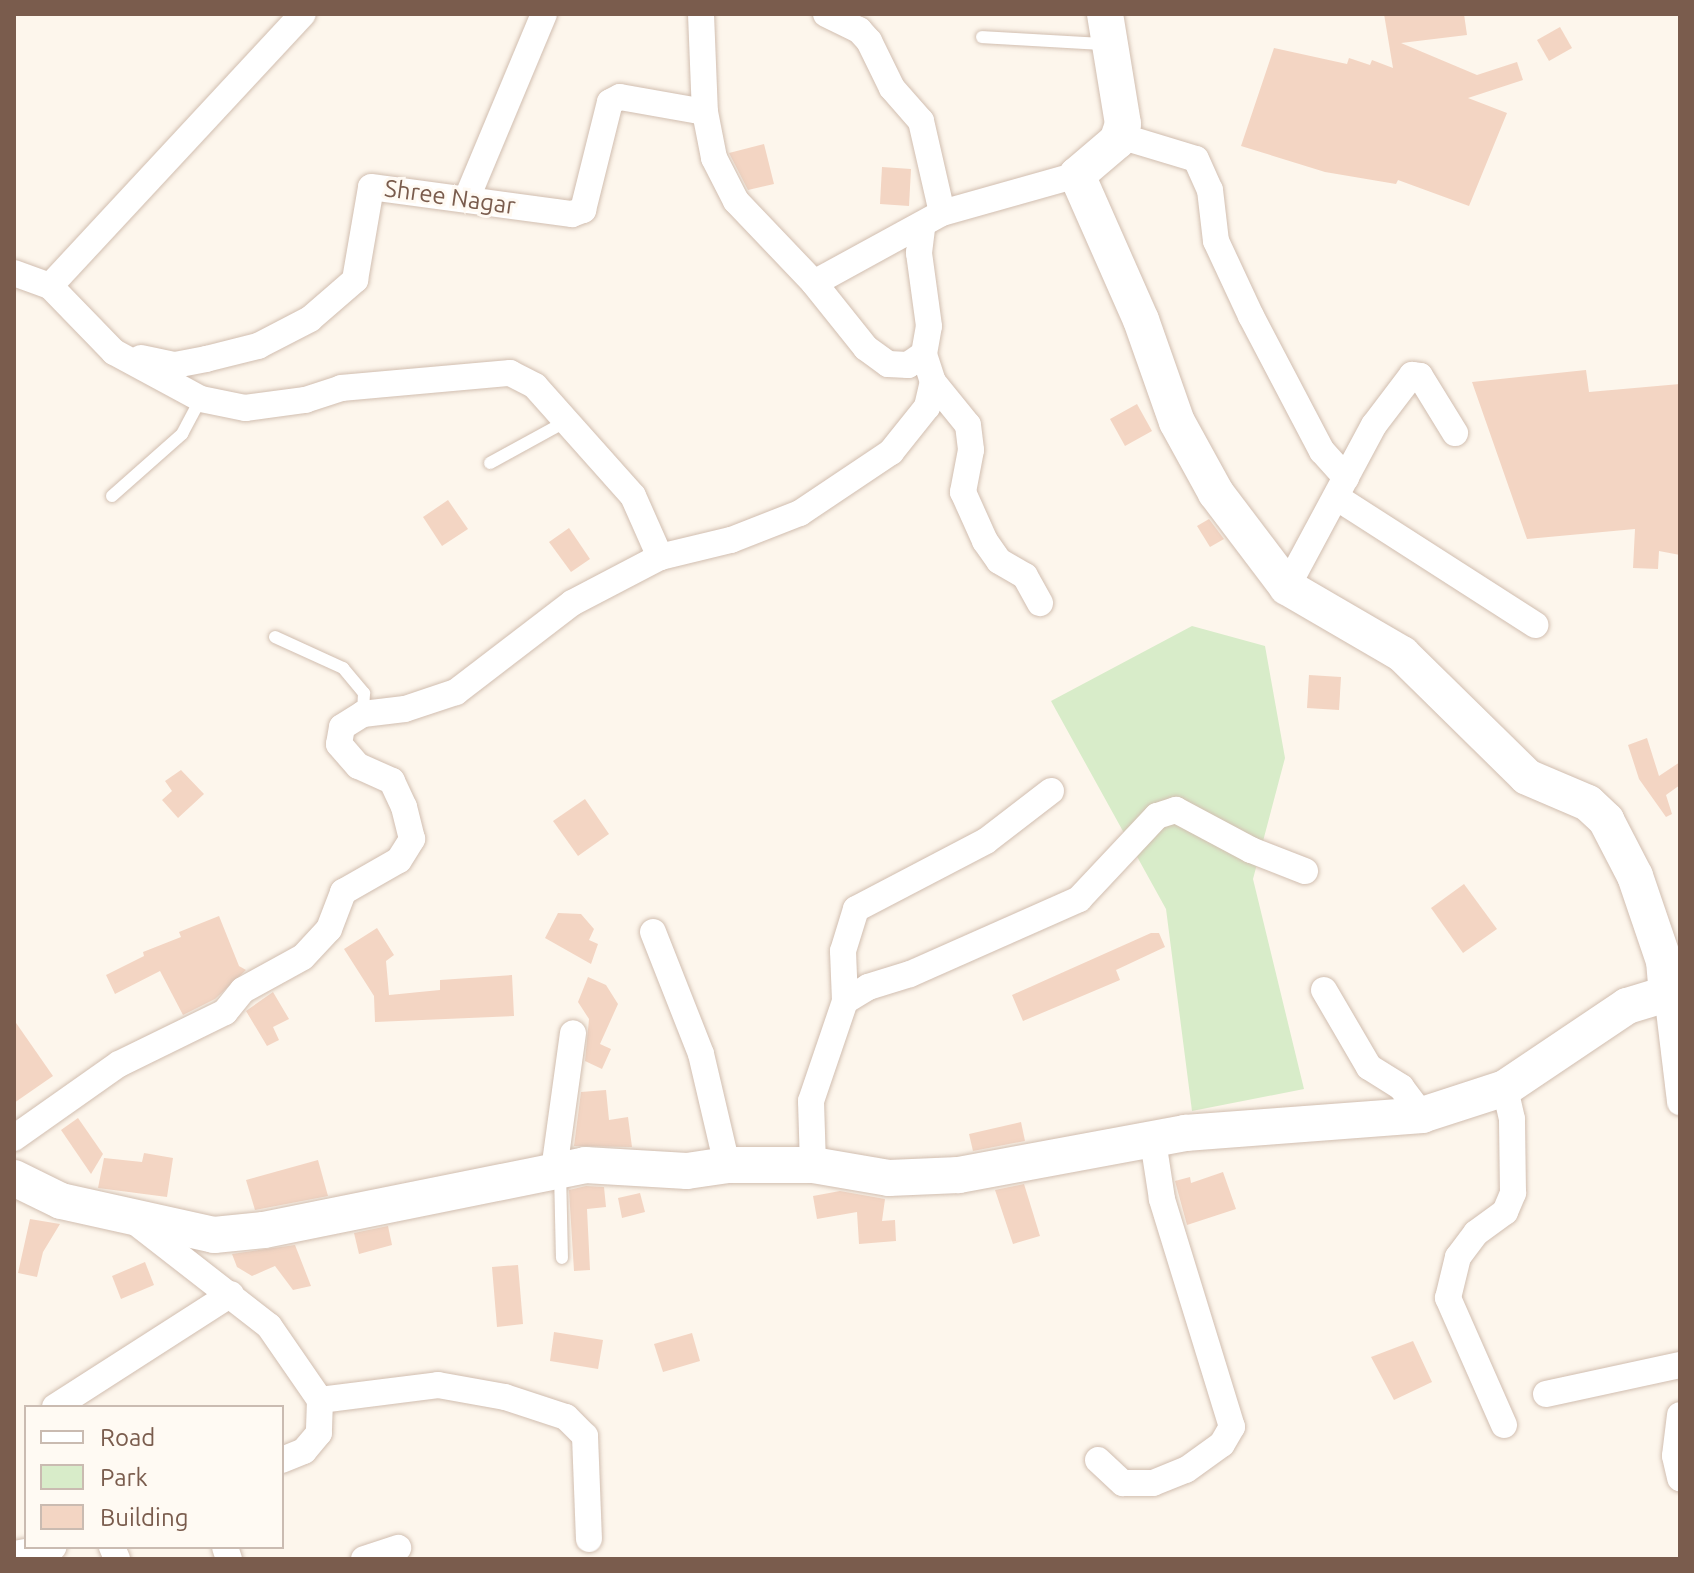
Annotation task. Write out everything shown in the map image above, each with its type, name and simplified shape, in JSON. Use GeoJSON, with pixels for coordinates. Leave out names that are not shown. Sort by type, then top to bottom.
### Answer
{"type":"FeatureCollection","features":[{"type":"Feature","properties":{"kind":"street"},"geometry":{"type":"LineString","coordinates":[[50,286],[303,14]]}},
{"type":"Feature","properties":{"kind":"street"},"geometry":{"type":"LineString","coordinates":[[467,198],[544,14]]}},
{"type":"Feature","properties":{"kind":"street"},"geometry":{"type":"LineString","coordinates":[[701,14],[705,112],[714,158],[736,201],[814,283],[866,348],[888,364],[908,365],[924,354]]}},
{"type":"Feature","properties":{"kind":"street"},"geometry":{"type":"LineString","coordinates":[[826,14],[859,30],[869,41],[892,88],[921,121],[932,220],[919,253],[929,326],[924,354],[933,382],[968,425],[971,450],[963,492],[985,541],[999,561],[1025,576],[1040,603]]}},
{"type":"Feature","properties":{"kind":"street"},"geometry":{"type":"LineString","coordinates":[[814,283],[932,220],[1077,175],[1120,136],[1119,89],[1106,29]]}},
{"type":"Feature","properties":{"kind":"street","name":"Shree Nagar"},"geometry":{"type":"LineString","coordinates":[[114,352],[175,365],[258,346],[310,319],[355,280],[371,187],[572,214],[583,210],[610,102],[620,97],[705,112]]}},
{"type":"Feature","properties":{"kind":"street"},"geometry":{"type":"LineString","coordinates":[[1120,136],[1196,159],[1210,190],[1216,241],[1251,316],[1341,487],[1535,625]]}},
{"type":"Feature","properties":{"kind":"street"},"geometry":{"type":"LineString","coordinates":[[1077,175],[1141,320],[1177,422],[1216,493],[1287,587],[1402,654],[1527,777],[1588,803],[1606,820],[1620,840],[1673,976],[1680,1102]]}},
{"type":"Feature","properties":{"kind":"street"},"geometry":{"type":"LineString","coordinates":[[14,273],[50,286],[114,352],[201,399],[245,408],[305,400],[341,388],[510,373],[535,386],[633,496],[660,557]]}},
{"type":"Feature","properties":{"kind":"street"},"geometry":{"type":"LineString","coordinates":[[1287,587],[1374,425],[1412,375],[1420,376],[1455,433]]}},
{"type":"Feature","properties":{"kind":"street"},"geometry":{"type":"LineString","coordinates":[[14,1138],[119,1064],[225,1012],[243,990],[303,957],[329,929],[343,892],[399,860],[412,839],[392,781],[358,766],[339,744],[342,727],[363,714],[405,709],[456,692],[572,603],[660,557],[731,540],[800,513],[891,452],[927,407],[933,382]]}},
{"type":"Feature","properties":{"kind":"street"},"geometry":{"type":"LineString","coordinates":[[813,1165],[811,1101],[845,1001],[843,951],[856,909],[986,841],[1051,791]]}},
{"type":"Feature","properties":{"kind":"street"},"geometry":{"type":"LineString","coordinates":[[845,1001],[868,987],[910,974],[1079,899],[1157,816],[1176,810],[1251,850],[1305,871]]}},
{"type":"Feature","properties":{"kind":"street"},"geometry":{"type":"LineString","coordinates":[[653,932],[701,1054],[727,1165]]}},
{"type":"Feature","properties":{"kind":"street"},"geometry":{"type":"LineString","coordinates":[[14,1178],[61,1201],[214,1235],[264,1230],[585,1165],[687,1171],[727,1165],[813,1165],[889,1178],[959,1175],[1185,1133],[1422,1115],[1505,1088],[1673,976]]}},
{"type":"Feature","properties":{"kind":"street"},"geometry":{"type":"LineString","coordinates":[[1324,990],[1369,1067],[1401,1087],[1422,1115]]}},
{"type":"Feature","properties":{"kind":"street"},"geometry":{"type":"LineString","coordinates":[[557,1169],[573,1033]]}},
{"type":"Feature","properties":{"kind":"street"},"geometry":{"type":"LineString","coordinates":[[1504,1425],[1448,1298],[1458,1257],[1476,1233],[1505,1212],[1513,1193],[1512,1119],[1505,1088]]}},
{"type":"Feature","properties":{"kind":"street"},"geometry":{"type":"LineString","coordinates":[[1098,1460],[1123,1483],[1153,1483],[1186,1470],[1222,1444],[1232,1427],[1162,1199],[1153,1141]]}},
{"type":"Feature","properties":{"kind":"street"},"geometry":{"type":"LineString","coordinates":[[131,1219],[269,1326],[320,1400],[319,1433],[304,1451],[284,1459]]}},
{"type":"Feature","properties":{"kind":"street"},"geometry":{"type":"LineString","coordinates":[[58,1405],[231,1294]]}},
{"type":"Feature","properties":{"kind":"street"},"geometry":{"type":"LineString","coordinates":[[1546,1394],[1680,1365]]}},
{"type":"Feature","properties":{"kind":"street"},"geometry":{"type":"LineString","coordinates":[[320,1400],[438,1385],[505,1397],[566,1417],[585,1436],[589,1539]]}},
{"type":"Feature","properties":{"kind":"street"},"geometry":{"type":"LineString","coordinates":[[1680,1415],[1675,1456],[1680,1478]]}},
{"type":"Feature","properties":{"kind":"street"},"geometry":{"type":"LineString","coordinates":[[364,1559],[398,1548]]}},
{"type":"Feature","properties":{"kind":"street"},"geometry":{"type":"LineString","coordinates":[[14,1554],[42,1549]]}},
{"type":"Feature","properties":{"kind":"lane"},"geometry":{"type":"LineString","coordinates":[[982,37],[1106,29]]}},
{"type":"Feature","properties":{"kind":"lane"},"geometry":{"type":"LineString","coordinates":[[112,496],[182,434],[201,399]]}},
{"type":"Feature","properties":{"kind":"lane"},"geometry":{"type":"LineString","coordinates":[[490,463],[565,422]]}},
{"type":"Feature","properties":{"kind":"lane"},"geometry":{"type":"LineString","coordinates":[[275,637],[343,668],[364,693],[363,714]]}},
{"type":"Feature","properties":{"kind":"lane"},"geometry":{"type":"LineString","coordinates":[[557,1169],[562,1258]]}},
{"type":"Feature","properties":{"kind":"green space"},"geometry":{"type":"Polygon","coordinates":[[[1192,626],[1265,646],[1285,758],[1253,879],[1304,1089],[1192,1111],[1166,909],[1051,701],[1192,626]]]}},
{"type":"Feature","properties":{"kind":"building"},"geometry":{"type":"Polygon","coordinates":[[[1384,14],[1464,14],[1467,35],[1401,43],[1477,75],[1517,62],[1523,80],[1468,98],[1507,113],[1469,206],[1398,180],[1396,184],[1325,172],[1241,146],[1274,48],[1347,64],[1349,58],[1370,65],[1372,60],[1393,68],[1384,14]]]}},
{"type":"Feature","properties":{"kind":"building"},"geometry":{"type":"Polygon","coordinates":[[[1560,27],[1572,48],[1549,61],[1537,40],[1560,27]]]}},
{"type":"Feature","properties":{"kind":"building"},"geometry":{"type":"Polygon","coordinates":[[[764,144],[774,184],[748,190],[729,153],[764,144]]]}},
{"type":"Feature","properties":{"kind":"building"},"geometry":{"type":"Polygon","coordinates":[[[882,167],[911,169],[909,206],[880,204],[882,167]]]}},
{"type":"Feature","properties":{"kind":"building"},"geometry":{"type":"Polygon","coordinates":[[[1586,370],[1589,392],[1680,384],[1680,555],[1659,551],[1658,569],[1633,568],[1635,529],[1527,539],[1472,382],[1586,370]]]}},
{"type":"Feature","properties":{"kind":"building"},"geometry":{"type":"Polygon","coordinates":[[[1137,404],[1152,431],[1125,446],[1110,419],[1137,404]]]}},
{"type":"Feature","properties":{"kind":"building"},"geometry":{"type":"Polygon","coordinates":[[[448,500],[468,529],[442,546],[423,517],[448,500]]]}},
{"type":"Feature","properties":{"kind":"building"},"geometry":{"type":"Polygon","coordinates":[[[1209,519],[1224,539],[1210,547],[1197,526],[1209,519]]]}},
{"type":"Feature","properties":{"kind":"building"},"geometry":{"type":"Polygon","coordinates":[[[569,528],[590,559],[571,572],[549,542],[569,528]]]}},
{"type":"Feature","properties":{"kind":"building"},"geometry":{"type":"Polygon","coordinates":[[[1309,675],[1341,677],[1339,710],[1307,708],[1309,675]]]}},
{"type":"Feature","properties":{"kind":"building"},"geometry":{"type":"Polygon","coordinates":[[[1647,738],[1659,776],[1680,762],[1680,785],[1666,795],[1672,814],[1666,817],[1639,779],[1628,745],[1647,738]]]}},
{"type":"Feature","properties":{"kind":"building"},"geometry":{"type":"Polygon","coordinates":[[[181,770],[204,794],[178,818],[162,800],[172,791],[165,781],[181,770]]]}},
{"type":"Feature","properties":{"kind":"building"},"geometry":{"type":"Polygon","coordinates":[[[585,799],[609,834],[578,856],[553,821],[585,799]]]}},
{"type":"Feature","properties":{"kind":"building"},"geometry":{"type":"Polygon","coordinates":[[[1464,884],[1497,929],[1463,953],[1431,908],[1464,884]]]}},
{"type":"Feature","properties":{"kind":"building"},"geometry":{"type":"Polygon","coordinates":[[[558,913],[581,914],[594,929],[589,940],[598,944],[591,964],[545,938],[558,913]]]}},
{"type":"Feature","properties":{"kind":"building"},"geometry":{"type":"Polygon","coordinates":[[[219,916],[239,966],[246,970],[215,999],[183,1015],[160,971],[115,994],[106,975],[144,956],[143,952],[181,937],[179,932],[219,916]]]}},
{"type":"Feature","properties":{"kind":"building"},"geometry":{"type":"Polygon","coordinates":[[[377,928],[394,955],[386,961],[389,995],[440,990],[440,980],[512,975],[514,1016],[375,1022],[374,996],[344,949],[377,928]]]}},
{"type":"Feature","properties":{"kind":"building"},"geometry":{"type":"Polygon","coordinates":[[[1151,933],[1159,933],[1165,947],[1116,970],[1120,980],[1023,1021],[1012,995],[1151,933]]]}},
{"type":"Feature","properties":{"kind":"building"},"geometry":{"type":"Polygon","coordinates":[[[588,977],[606,985],[618,1004],[600,1044],[611,1049],[602,1069],[585,1061],[589,1019],[578,1002],[588,977]]]}},
{"type":"Feature","properties":{"kind":"building"},"geometry":{"type":"Polygon","coordinates":[[[273,992],[289,1019],[273,1027],[279,1040],[267,1046],[246,1011],[273,992]]]}},
{"type":"Feature","properties":{"kind":"building"},"geometry":{"type":"Polygon","coordinates":[[[14,1020],[53,1076],[14,1103],[14,1020]]]}},
{"type":"Feature","properties":{"kind":"building"},"geometry":{"type":"Polygon","coordinates":[[[606,1090],[609,1120],[628,1117],[632,1147],[574,1146],[581,1092],[606,1090]]]}},
{"type":"Feature","properties":{"kind":"building"},"geometry":{"type":"Polygon","coordinates":[[[78,1118],[103,1154],[91,1174],[61,1130],[78,1118]]]}},
{"type":"Feature","properties":{"kind":"building"},"geometry":{"type":"Polygon","coordinates":[[[1021,1122],[1025,1141],[973,1151],[969,1134],[1021,1122]]]}},
{"type":"Feature","properties":{"kind":"building"},"geometry":{"type":"Polygon","coordinates":[[[144,1153],[173,1158],[167,1197],[98,1188],[104,1158],[142,1162],[144,1153]]]}},
{"type":"Feature","properties":{"kind":"building"},"geometry":{"type":"Polygon","coordinates":[[[318,1160],[328,1196],[255,1210],[246,1180],[318,1160]]]}},
{"type":"Feature","properties":{"kind":"building"},"geometry":{"type":"Polygon","coordinates":[[[1223,1172],[1236,1209],[1187,1225],[1175,1181],[1190,1177],[1191,1183],[1223,1172]]]}},
{"type":"Feature","properties":{"kind":"building"},"geometry":{"type":"Polygon","coordinates":[[[1024,1184],[1040,1236],[1013,1244],[995,1190],[1024,1184]]]}},
{"type":"Feature","properties":{"kind":"building"},"geometry":{"type":"Polygon","coordinates":[[[586,1186],[604,1187],[606,1207],[587,1209],[590,1270],[574,1271],[569,1190],[586,1186]]]}},
{"type":"Feature","properties":{"kind":"building"},"geometry":{"type":"Polygon","coordinates":[[[840,1191],[885,1199],[882,1221],[895,1220],[896,1241],[859,1244],[857,1212],[817,1219],[813,1196],[840,1191]]]}},
{"type":"Feature","properties":{"kind":"building"},"geometry":{"type":"Polygon","coordinates":[[[640,1193],[645,1212],[622,1218],[618,1198],[640,1193]]]}},
{"type":"Feature","properties":{"kind":"building"},"geometry":{"type":"Polygon","coordinates":[[[30,1219],[60,1224],[43,1252],[37,1277],[18,1273],[30,1219]]]}},
{"type":"Feature","properties":{"kind":"building"},"geometry":{"type":"Polygon","coordinates":[[[388,1226],[392,1245],[359,1254],[354,1233],[388,1226]]]}},
{"type":"Feature","properties":{"kind":"building"},"geometry":{"type":"Polygon","coordinates":[[[295,1245],[311,1286],[293,1290],[275,1266],[252,1276],[237,1267],[232,1254],[295,1245]]]}},
{"type":"Feature","properties":{"kind":"building"},"geometry":{"type":"Polygon","coordinates":[[[145,1262],[154,1285],[121,1299],[112,1276],[145,1262]]]}},
{"type":"Feature","properties":{"kind":"building"},"geometry":{"type":"Polygon","coordinates":[[[518,1265],[523,1324],[497,1327],[492,1267],[518,1265]]]}},
{"type":"Feature","properties":{"kind":"building"},"geometry":{"type":"Polygon","coordinates":[[[554,1332],[603,1340],[598,1369],[550,1361],[554,1332]]]}},
{"type":"Feature","properties":{"kind":"building"},"geometry":{"type":"Polygon","coordinates":[[[692,1333],[700,1361],[663,1372],[654,1344],[692,1333]]]}},
{"type":"Feature","properties":{"kind":"building"},"geometry":{"type":"Polygon","coordinates":[[[1413,1341],[1432,1382],[1394,1400],[1371,1357],[1413,1341]]]}}]}
